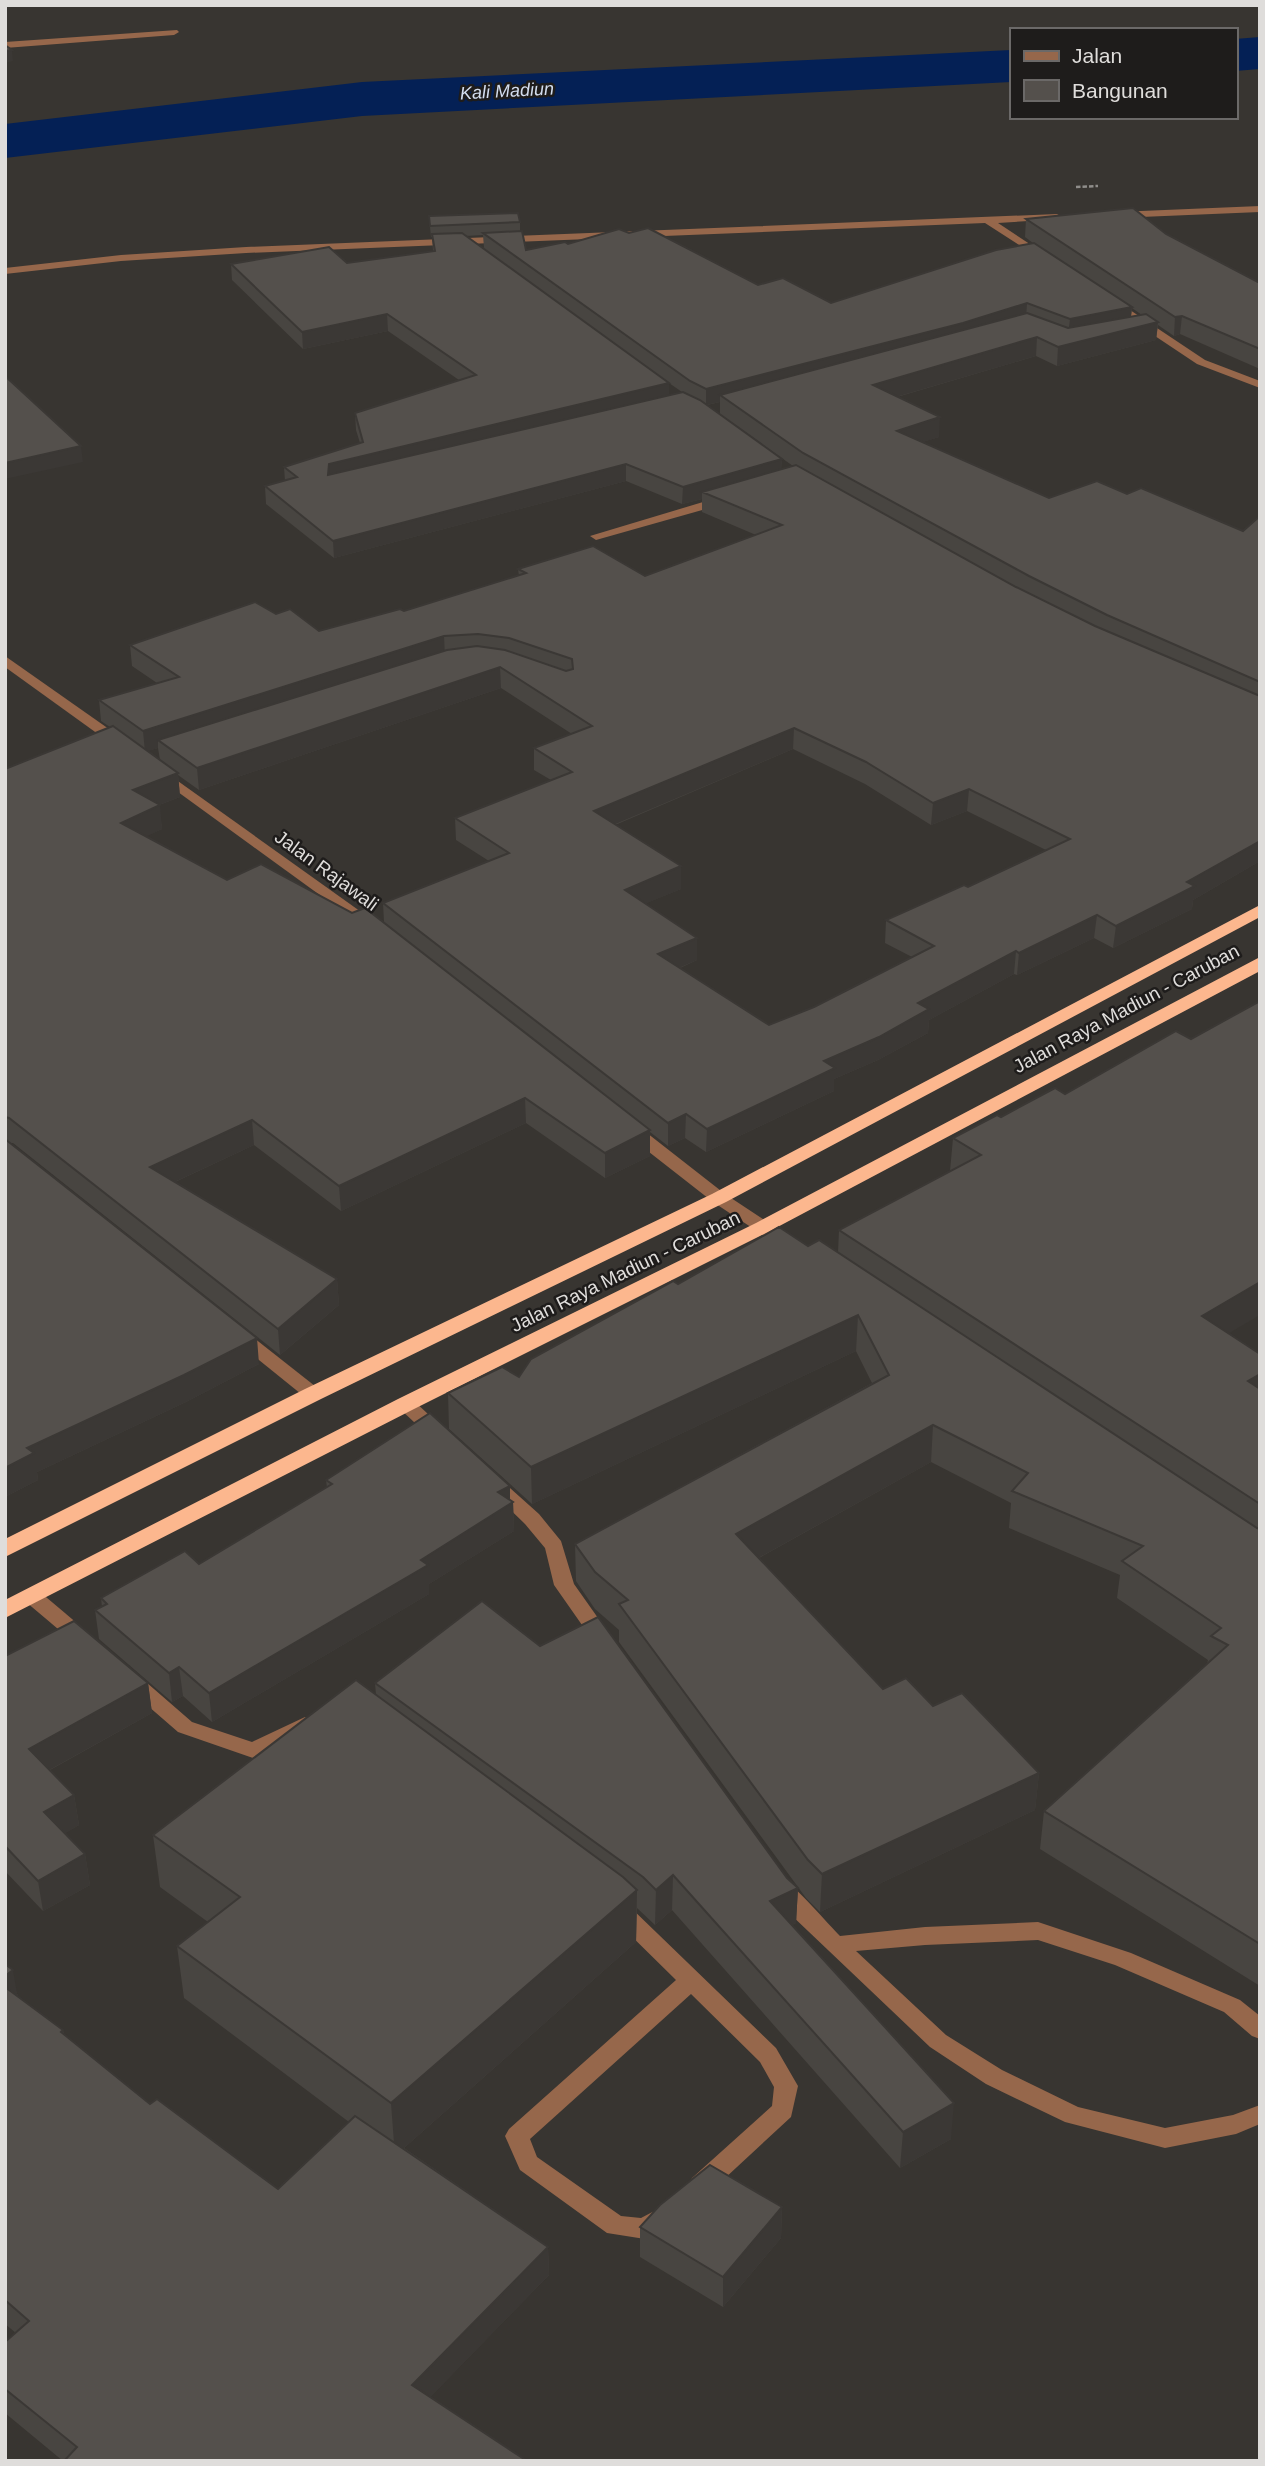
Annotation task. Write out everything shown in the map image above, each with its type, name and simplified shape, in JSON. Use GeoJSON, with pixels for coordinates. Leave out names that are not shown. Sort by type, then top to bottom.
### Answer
{"type":"FeatureCollection","features":[{"type":"Feature","properties":{"kind":"highway","name":"Jalan Raya Madiun - Caruban"},"geometry":{"type":"LineString","coordinates":[[5,1549],[313,1394],[719,1198],[1260,910]]}},
{"type":"Feature","properties":{"kind":"highway","name":"Jalan Raya Madiun - Caruban"},"geometry":{"type":"LineString","coordinates":[[5,1610],[405,1404],[763,1227],[1260,963]]}},
{"type":"Feature","properties":{"kind":"street"},"geometry":{"type":"LineString","coordinates":[[5,46],[174,32]]}},
{"type":"Feature","properties":{"kind":"street"},"geometry":{"type":"LineString","coordinates":[[1106,216],[1260,209]]}},
{"type":"Feature","properties":{"kind":"street"},"geometry":{"type":"LineString","coordinates":[[5,271],[121,258],[246,250],[1066,217]]}},
{"type":"Feature","properties":{"kind":"street"},"geometry":{"type":"LineString","coordinates":[[986,220],[1055,265]]}},
{"type":"Feature","properties":{"kind":"street"},"geometry":{"type":"LineString","coordinates":[[465,243],[487,259]]}},
{"type":"Feature","properties":{"kind":"street"},"geometry":{"type":"LineString","coordinates":[[1101,295],[1140,327],[1201,362],[1256,382]]}},
{"type":"Feature","properties":{"kind":"street"},"geometry":{"type":"LineString","coordinates":[[596,537],[730,498]]}},
{"type":"Feature","properties":{"kind":"street","name":"Jalan Rajawali"},"geometry":{"type":"LineString","coordinates":[[5,660],[385,936]]}},
{"type":"Feature","properties":{"kind":"street"},"geometry":{"type":"LineString","coordinates":[[622,1122],[719,1198],[810,1258]]}},
{"type":"Feature","properties":{"kind":"street"},"geometry":{"type":"LineString","coordinates":[[228,1327],[313,1394]]}},
{"type":"Feature","properties":{"kind":"street"},"geometry":{"type":"LineString","coordinates":[[405,1404],[454,1448]]}},
{"type":"Feature","properties":{"kind":"street"},"geometry":{"type":"LineString","coordinates":[[474,1466],[532,1519],[554,1546],[564,1585],[612,1652]]}},
{"type":"Feature","properties":{"kind":"street"},"geometry":{"type":"LineString","coordinates":[[33,1597],[186,1727],[253,1749],[327,1715]]}},
{"type":"Feature","properties":{"kind":"street"},"geometry":{"type":"LineString","coordinates":[[772,1873],[796,1906],[938,2041],[994,2077],[1073,2115],[1165,2138],[1236,2124],[1260,2114]]}},
{"type":"Feature","properties":{"kind":"street"},"geometry":{"type":"LineString","coordinates":[[600,1896],[633,1921],[692,1979],[768,2054],[786,2086],[783,2110],[684,2201],[645,2229],[616,2226],[528,2163],[517,2136],[692,1979]]}},
{"type":"Feature","properties":{"kind":"street"},"geometry":{"type":"LineString","coordinates":[[835,1945],[925,1936],[1038,1931],[1123,1959],[1232,2006],[1260,2030]]}},
{"type":"Feature","properties":{"kind":"building"},"geometry":{"type":"Polygon","coordinates":[[[1133,208],[1166,234],[1260,283],[1260,349],[1182,316],[1175,317],[1026,219],[1133,208]]]}},
{"type":"Feature","properties":{"kind":"building"},"geometry":{"type":"Polygon","coordinates":[[[518,213],[520,222],[430,226],[429,216],[518,213]]]}},
{"type":"Feature","properties":{"kind":"building"},"geometry":{"type":"Polygon","coordinates":[[[648,228],[758,285],[783,278],[831,303],[996,250],[1034,243],[1132,307],[1070,319],[1027,303],[963,323],[706,389],[690,381],[483,233],[522,231],[526,250],[565,242],[568,244],[619,229],[629,233],[648,228]]]}},
{"type":"Feature","properties":{"kind":"building"},"geometry":{"type":"Polygon","coordinates":[[[462,233],[669,383],[329,464],[328,475],[683,392],[700,400],[782,459],[683,487],[626,464],[333,541],[265,486],[297,477],[284,467],[363,442],[355,413],[476,375],[387,314],[302,332],[231,264],[329,247],[347,263],[435,251],[432,234],[462,233]]]}},
{"type":"Feature","properties":{"kind":"building"},"geometry":{"type":"Polygon","coordinates":[[[1027,313],[1068,328],[1146,314],[1158,322],[1058,347],[1037,337],[873,385],[940,417],[897,431],[1049,498],[1097,481],[1127,494],[1141,488],[1243,531],[1260,516],[1260,682],[1107,615],[1029,576],[803,453],[720,395],[1027,313]]]}},
{"type":"Feature","properties":{"kind":"building"},"geometry":{"type":"Polygon","coordinates":[[[5,376],[81,446],[5,463],[5,376]]]}},
{"type":"Feature","properties":{"kind":"building"},"geometry":{"type":"Polygon","coordinates":[[[796,465],[1016,587],[1095,626],[1260,696],[1260,841],[1187,882],[1195,886],[1116,926],[1097,915],[1019,953],[1016,951],[918,1003],[929,1009],[879,1037],[824,1061],[835,1068],[707,1129],[686,1114],[668,1123],[383,903],[509,853],[455,818],[572,772],[534,748],[592,726],[500,667],[197,768],[158,740],[447,650],[477,646],[505,650],[566,671],[573,669],[572,659],[509,638],[478,634],[444,636],[143,731],[99,700],[179,677],[130,645],[255,602],[276,614],[290,609],[319,631],[400,609],[404,611],[526,573],[518,569],[593,546],[645,576],[782,525],[702,492],[796,465]],[[794,728],[594,811],[681,866],[625,890],[697,938],[658,954],[769,1025],[814,1007],[934,946],[886,920],[964,885],[968,887],[1070,839],[969,789],[933,803],[866,762],[794,728]]]}},
{"type":"Feature","properties":{"kind":"building"},"geometry":{"type":"Polygon","coordinates":[[[113,726],[178,773],[133,790],[160,805],[121,823],[227,880],[261,864],[352,913],[365,908],[650,1130],[605,1153],[525,1098],[339,1186],[252,1120],[150,1167],[337,1279],[278,1329],[5,1117],[5,769],[113,726]]]}},
{"type":"Feature","properties":{"kind":"building"},"geometry":{"type":"Polygon","coordinates":[[[1260,1001],[1260,1282],[1202,1316],[1260,1354],[1260,1374],[1248,1381],[1260,1389],[1260,1504],[839,1230],[981,1155],[953,1138],[997,1115],[1001,1117],[1055,1088],[1065,1094],[1176,1031],[1191,1039],[1260,1001]]]}},
{"type":"Feature","properties":{"kind":"building"},"geometry":{"type":"Polygon","coordinates":[[[5,1139],[257,1338],[27,1448],[34,1453],[5,1468],[5,1139]]]}},
{"type":"Feature","properties":{"kind":"building"},"geometry":{"type":"Polygon","coordinates":[[[779,1227],[808,1246],[819,1240],[1260,1529],[1260,1944],[1044,1811],[1228,1645],[1211,1636],[1221,1628],[1122,1561],[1143,1546],[1012,1491],[1028,1473],[933,1425],[736,1534],[883,1689],[906,1678],[933,1706],[962,1693],[1039,1773],[822,1874],[808,1860],[619,1604],[628,1600],[595,1572],[575,1544],[889,1375],[858,1315],[531,1467],[448,1393],[502,1367],[519,1377],[531,1359],[673,1281],[678,1284],[779,1227]]]}},
{"type":"Feature","properties":{"kind":"building"},"geometry":{"type":"Polygon","coordinates":[[[430,1413],[510,1486],[498,1492],[513,1502],[421,1560],[428,1565],[209,1693],[179,1667],[169,1673],[95,1610],[107,1604],[101,1598],[185,1551],[199,1564],[332,1484],[326,1480],[430,1413]]]}},
{"type":"Feature","properties":{"kind":"building"},"geometry":{"type":"Polygon","coordinates":[[[482,1601],[540,1646],[598,1617],[787,1878],[798,1888],[770,1901],[954,2103],[903,2132],[673,1875],[656,1890],[643,1877],[375,1683],[482,1601]]]}},
{"type":"Feature","properties":{"kind":"building"},"geometry":{"type":"Polygon","coordinates":[[[74,1621],[148,1683],[29,1749],[74,1795],[44,1812],[85,1854],[38,1881],[5,1846],[5,1656],[74,1621]]]}},
{"type":"Feature","properties":{"kind":"building"},"geometry":{"type":"Polygon","coordinates":[[[356,1680],[637,1890],[391,2103],[177,1946],[240,1897],[153,1835],[356,1680]]]}},
{"type":"Feature","properties":{"kind":"building"},"geometry":{"type":"Polygon","coordinates":[[[5,1964],[13,1970],[5,1976],[5,1964]]]}},
{"type":"Feature","properties":{"kind":"building"},"geometry":{"type":"Polygon","coordinates":[[[5,1987],[63,2030],[61,2032],[150,2104],[157,2099],[278,2189],[355,2116],[548,2247],[412,2385],[527,2461],[64,2461],[77,2447],[5,2389],[5,2342],[29,2321],[5,2300],[5,1987]]]}},
{"type":"Feature","properties":{"kind":"building"},"geometry":{"type":"Polygon","coordinates":[[[710,2165],[782,2207],[723,2277],[640,2227],[660,2205],[710,2165]]]}},
{"type":"Feature","properties":{"kind":"waterway","name":"Kali Madiun"},"geometry":{"type":"LineString","coordinates":[[1237,55],[1260,53]]}},
{"type":"Feature","properties":{"kind":"waterway","name":"Kali Madiun"},"geometry":{"type":"LineString","coordinates":[[5,141],[362,99],[1010,66]]}}]}
